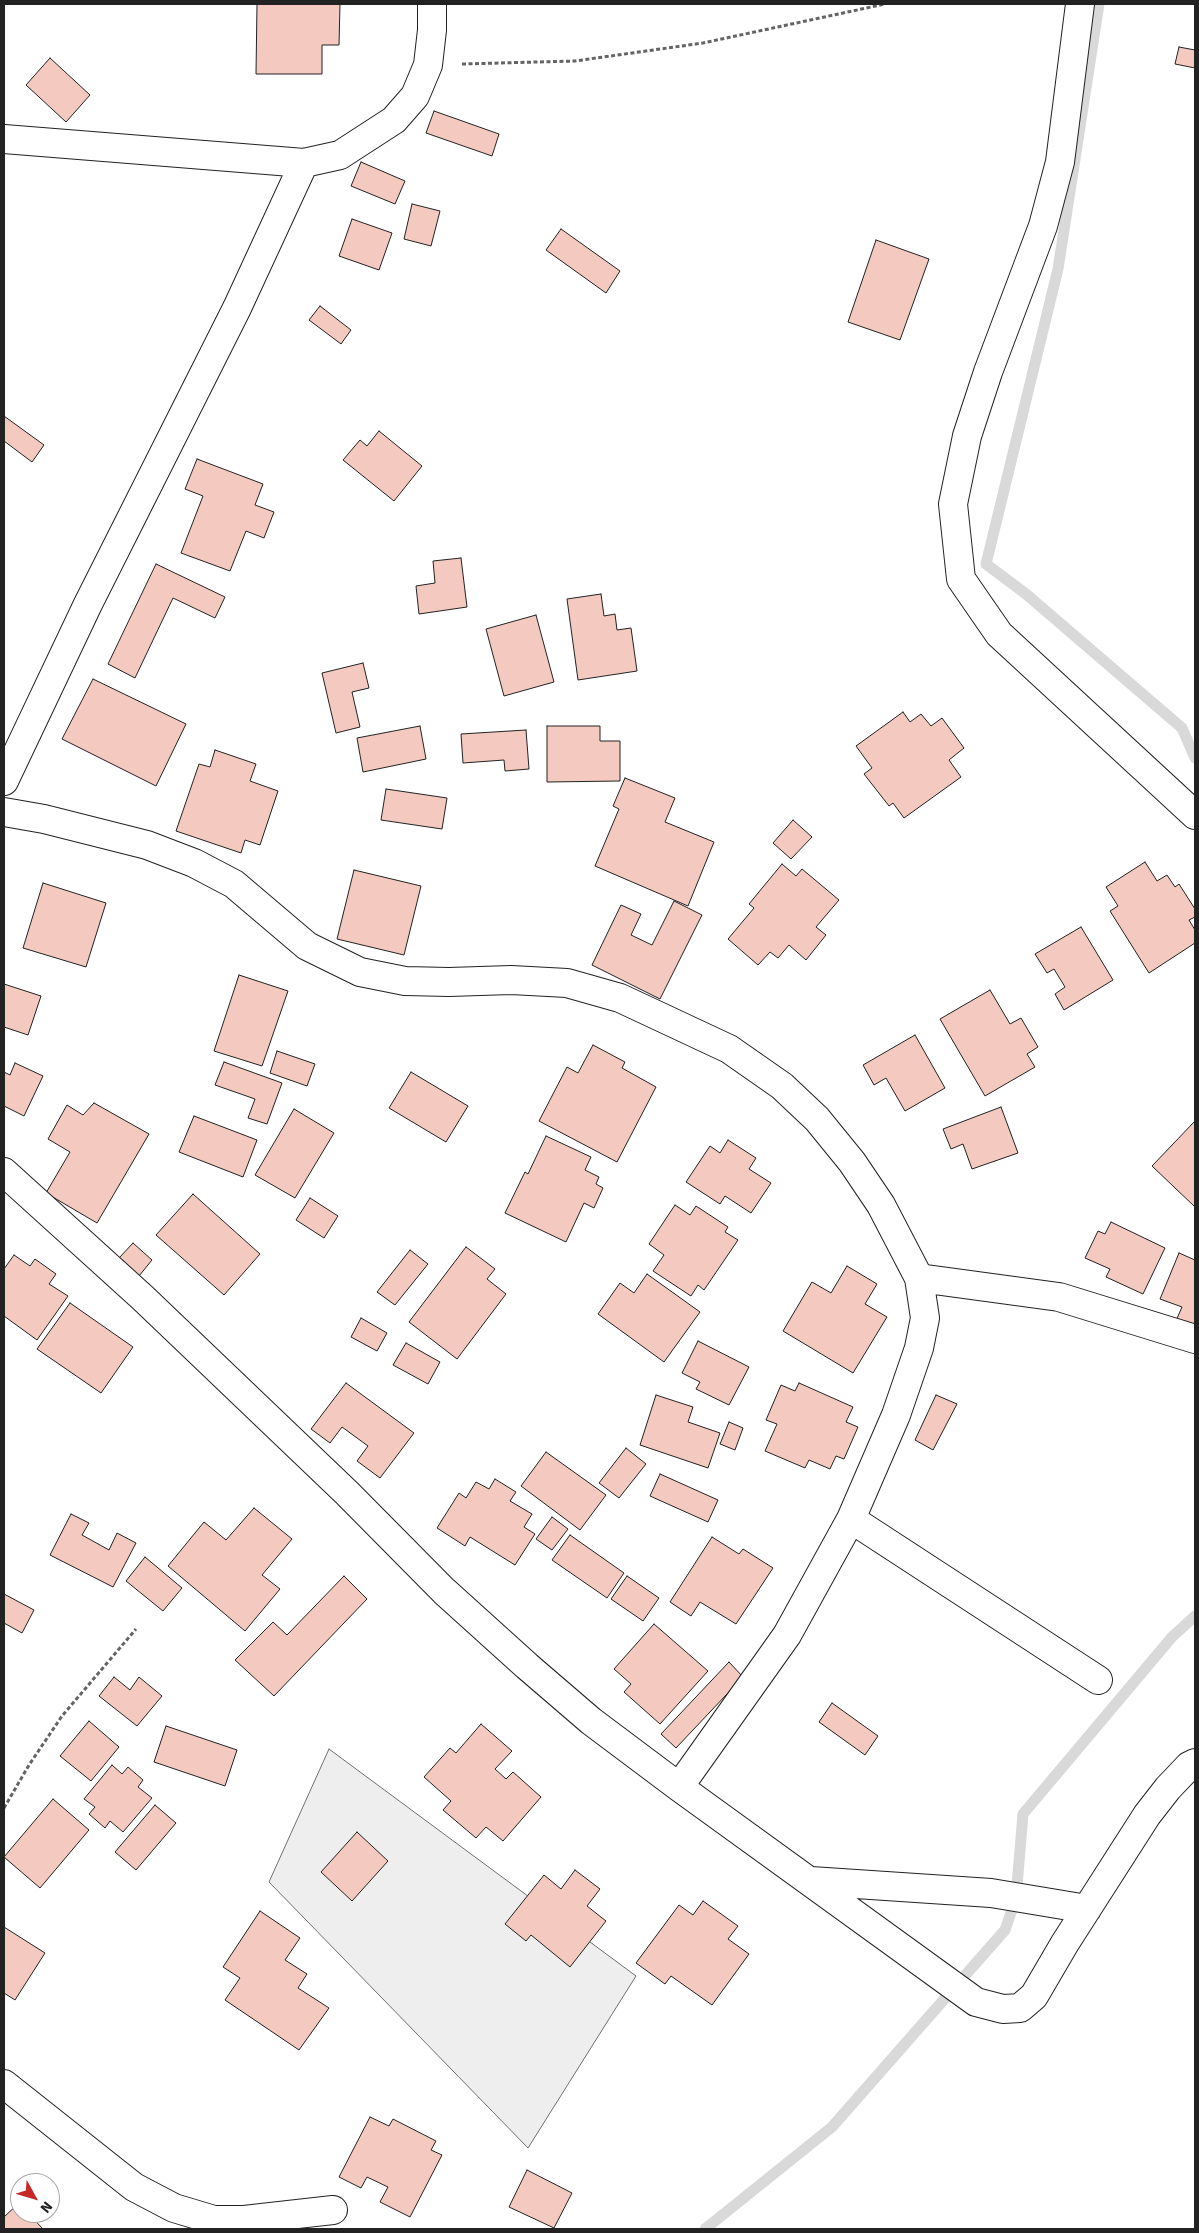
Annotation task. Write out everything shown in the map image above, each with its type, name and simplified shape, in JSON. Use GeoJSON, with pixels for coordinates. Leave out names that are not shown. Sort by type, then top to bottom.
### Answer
{"type":"FeatureCollection","features":[{"type":"Feature","properties":{"kind":"street"},"geometry":{"type":"LineString","coordinates":[[4,139],[304,164],[340,155],[394,120],[415,96],[428,65],[432,30],[432,4]]}},
{"type":"Feature","properties":{"kind":"street"},"geometry":{"type":"LineString","coordinates":[[1080,4],[1060,162],[1048,208],[988,372],[967,436],[953,504],[961,579],[999,634],[1195,815]]}},
{"type":"Feature","properties":{"kind":"street"},"geometry":{"type":"LineString","coordinates":[[4,780],[88,604],[237,308],[304,164]]}},
{"type":"Feature","properties":{"kind":"street"},"geometry":{"type":"LineString","coordinates":[[4,812],[44,818],[147,845],[194,863],[234,884],[307,946],[360,972],[405,980],[449,982],[511,980],[567,983],[620,998],[729,1049],[782,1086],[817,1119],[852,1162],[881,1205],[919,1278],[925,1318],[919,1348],[896,1415],[851,1519],[787,1636],[679,1787]]}},
{"type":"Feature","properties":{"kind":"street"},"geometry":{"type":"LineString","coordinates":[[4,1172],[143,1298],[347,1493],[444,1591],[520,1660],[592,1721],[679,1787],[976,2002],[1003,2009],[1020,2008],[1034,1996],[1147,1815],[1168,1788],[1189,1766],[1195,1763]]}},
{"type":"Feature","properties":{"kind":"street"},"geometry":{"type":"LineString","coordinates":[[919,1278],[1059,1297],[1195,1339]]}},
{"type":"Feature","properties":{"kind":"street"},"geometry":{"type":"LineString","coordinates":[[851,1519],[1098,1680]]}},
{"type":"Feature","properties":{"kind":"street"},"geometry":{"type":"LineString","coordinates":[[811,1881],[991,1893],[1087,1909]]}},
{"type":"Feature","properties":{"kind":"street"},"geometry":{"type":"LineString","coordinates":[[4,2084],[134,2186],[174,2208],[214,2220],[237,2220],[333,2210]]}},
{"type":"Feature","properties":{"kind":"path"},"geometry":{"type":"LineString","coordinates":[[428,65],[575,62],[703,43],[885,4]]}},
{"type":"Feature","properties":{"kind":"path"},"geometry":{"type":"LineString","coordinates":[[4,1808],[28,1765],[62,1716],[136,1629]]}},
{"type":"Feature","properties":{"kind":"shaded area"},"geometry":{"type":"Polygon","coordinates":[[[329,1749],[636,1976],[528,2148],[269,1882],[329,1749]]]}},
{"type":"Feature","properties":{"kind":"building"},"geometry":{"type":"Polygon","coordinates":[[[257,4],[340,4],[339,45],[322,45],[322,74],[256,74],[257,4]]]}},
{"type":"Feature","properties":{"kind":"building"},"geometry":{"type":"Polygon","coordinates":[[[1179,47],[1195,50],[1195,68],[1175,64],[1179,47]]]}},
{"type":"Feature","properties":{"kind":"building"},"geometry":{"type":"Polygon","coordinates":[[[50,58],[90,95],[66,122],[26,85],[50,58]]]}},
{"type":"Feature","properties":{"kind":"building"},"geometry":{"type":"Polygon","coordinates":[[[434,111],[499,134],[492,156],[426,133],[434,111]]]}},
{"type":"Feature","properties":{"kind":"building"},"geometry":{"type":"Polygon","coordinates":[[[361,162],[405,181],[395,204],[351,186],[361,162]]]}},
{"type":"Feature","properties":{"kind":"building"},"geometry":{"type":"Polygon","coordinates":[[[412,204],[440,211],[431,246],[404,239],[412,204]]]}},
{"type":"Feature","properties":{"kind":"building"},"geometry":{"type":"Polygon","coordinates":[[[352,219],[392,233],[379,270],[339,256],[352,219]]]}},
{"type":"Feature","properties":{"kind":"building"},"geometry":{"type":"Polygon","coordinates":[[[561,229],[620,271],[606,293],[546,250],[561,229]]]}},
{"type":"Feature","properties":{"kind":"building"},"geometry":{"type":"Polygon","coordinates":[[[876,240],[929,259],[900,340],[848,322],[876,240]]]}},
{"type":"Feature","properties":{"kind":"building"},"geometry":{"type":"Polygon","coordinates":[[[320,306],[351,330],[341,344],[309,320],[320,306]]]}},
{"type":"Feature","properties":{"kind":"building"},"geometry":{"type":"Polygon","coordinates":[[[4,416],[44,445],[32,462],[4,441],[4,416]]]}},
{"type":"Feature","properties":{"kind":"building"},"geometry":{"type":"Polygon","coordinates":[[[379,431],[422,466],[394,501],[343,460],[360,440],[367,446],[379,431]]]}},
{"type":"Feature","properties":{"kind":"building"},"geometry":{"type":"Polygon","coordinates":[[[197,459],[263,484],[255,505],[274,512],[264,538],[246,531],[230,571],[181,553],[203,496],[185,489],[197,459]]]}},
{"type":"Feature","properties":{"kind":"building"},"geometry":{"type":"Polygon","coordinates":[[[461,558],[467,607],[419,614],[416,586],[435,583],[433,561],[461,558]]]}},
{"type":"Feature","properties":{"kind":"building"},"geometry":{"type":"Polygon","coordinates":[[[156,564],[225,597],[215,618],[173,598],[135,678],[108,664],[156,564]]]}},
{"type":"Feature","properties":{"kind":"building"},"geometry":{"type":"Polygon","coordinates":[[[601,594],[604,616],[615,614],[617,630],[631,628],[637,671],[578,680],[567,599],[601,594]]]}},
{"type":"Feature","properties":{"kind":"building"},"geometry":{"type":"Polygon","coordinates":[[[536,615],[554,682],[504,696],[486,629],[536,615]]]}},
{"type":"Feature","properties":{"kind":"building"},"geometry":{"type":"Polygon","coordinates":[[[363,663],[369,688],[352,692],[360,727],[336,733],[322,673],[363,663]]]}},
{"type":"Feature","properties":{"kind":"building"},"geometry":{"type":"Polygon","coordinates":[[[93,679],[186,724],[156,786],[62,739],[93,679]]]}},
{"type":"Feature","properties":{"kind":"building"},"geometry":{"type":"Polygon","coordinates":[[[903,712],[910,722],[921,714],[931,726],[942,718],[964,748],[949,760],[961,777],[904,818],[893,803],[889,806],[864,774],[872,768],[856,746],[903,712]]]}},
{"type":"Feature","properties":{"kind":"building"},"geometry":{"type":"Polygon","coordinates":[[[420,726],[426,759],[363,772],[357,738],[420,726]]]}},
{"type":"Feature","properties":{"kind":"building"},"geometry":{"type":"Polygon","coordinates":[[[547,726],[600,726],[600,741],[620,741],[620,781],[547,782],[547,726]]]}},
{"type":"Feature","properties":{"kind":"building"},"geometry":{"type":"Polygon","coordinates":[[[526,730],[529,769],[505,771],[504,760],[463,763],[461,734],[526,730]]]}},
{"type":"Feature","properties":{"kind":"building"},"geometry":{"type":"Polygon","coordinates":[[[215,750],[256,764],[250,781],[278,791],[260,845],[245,840],[241,853],[176,831],[199,764],[210,767],[215,750]]]}},
{"type":"Feature","properties":{"kind":"building"},"geometry":{"type":"Polygon","coordinates":[[[625,778],[675,798],[665,822],[714,842],[688,906],[595,866],[619,809],[613,806],[625,778]]]}},
{"type":"Feature","properties":{"kind":"building"},"geometry":{"type":"Polygon","coordinates":[[[386,789],[447,798],[442,829],[381,820],[386,789]]]}},
{"type":"Feature","properties":{"kind":"building"},"geometry":{"type":"Polygon","coordinates":[[[793,820],[812,837],[791,859],[773,843],[793,820]]]}},
{"type":"Feature","properties":{"kind":"building"},"geometry":{"type":"Polygon","coordinates":[[[1145,862],[1157,881],[1167,875],[1175,887],[1179,884],[1195,909],[1195,917],[1189,920],[1195,930],[1195,943],[1149,973],[1110,911],[1118,906],[1106,887],[1145,862]]]}},
{"type":"Feature","properties":{"kind":"building"},"geometry":{"type":"Polygon","coordinates":[[[782,864],[796,876],[802,869],[839,900],[816,927],[826,935],[806,960],[789,945],[778,958],[770,952],[758,965],[728,939],[754,908],[749,904],[782,864]]]}},
{"type":"Feature","properties":{"kind":"building"},"geometry":{"type":"Polygon","coordinates":[[[354,870],[421,886],[404,955],[337,939],[354,870]]]}},
{"type":"Feature","properties":{"kind":"building"},"geometry":{"type":"Polygon","coordinates":[[[43,883],[106,903],[86,967],[23,948],[43,883]]]}},
{"type":"Feature","properties":{"kind":"building"},"geometry":{"type":"Polygon","coordinates":[[[674,901],[702,915],[660,999],[592,965],[621,905],[641,914],[631,935],[652,945],[674,901]]]}},
{"type":"Feature","properties":{"kind":"building"},"geometry":{"type":"Polygon","coordinates":[[[1081,927],[1113,980],[1064,1010],[1055,994],[1065,987],[1054,969],[1047,973],[1035,954],[1081,927]]]}},
{"type":"Feature","properties":{"kind":"building"},"geometry":{"type":"Polygon","coordinates":[[[239,975],[288,991],[262,1066],[214,1051],[239,975]]]}},
{"type":"Feature","properties":{"kind":"building"},"geometry":{"type":"Polygon","coordinates":[[[4,984],[41,996],[28,1035],[4,1027],[4,984]]]}},
{"type":"Feature","properties":{"kind":"building"},"geometry":{"type":"Polygon","coordinates":[[[990,990],[1010,1024],[1021,1018],[1038,1047],[1027,1054],[1035,1067],[985,1096],[940,1019],[990,990]]]}},
{"type":"Feature","properties":{"kind":"building"},"geometry":{"type":"Polygon","coordinates":[[[915,1035],[945,1088],[905,1111],[886,1078],[874,1085],[863,1065],[915,1035]]]}},
{"type":"Feature","properties":{"kind":"building"},"geometry":{"type":"Polygon","coordinates":[[[593,1045],[625,1062],[622,1068],[656,1087],[617,1162],[539,1121],[567,1067],[578,1073],[593,1045]]]}},
{"type":"Feature","properties":{"kind":"building"},"geometry":{"type":"Polygon","coordinates":[[[277,1051],[315,1064],[307,1086],[270,1073],[277,1051]]]}},
{"type":"Feature","properties":{"kind":"building"},"geometry":{"type":"Polygon","coordinates":[[[224,1062],[282,1083],[267,1124],[248,1118],[255,1099],[215,1085],[224,1062]]]}},
{"type":"Feature","properties":{"kind":"building"},"geometry":{"type":"Polygon","coordinates":[[[15,1063],[43,1076],[24,1116],[4,1106],[4,1072],[10,1075],[15,1063]]]}},
{"type":"Feature","properties":{"kind":"building"},"geometry":{"type":"Polygon","coordinates":[[[411,1072],[468,1106],[446,1142],[389,1108],[411,1072]]]}},
{"type":"Feature","properties":{"kind":"building"},"geometry":{"type":"Polygon","coordinates":[[[94,1103],[149,1134],[97,1223],[46,1193],[70,1152],[48,1139],[67,1105],[83,1115],[94,1103]]]}},
{"type":"Feature","properties":{"kind":"building"},"geometry":{"type":"Polygon","coordinates":[[[1001,1107],[1018,1153],[972,1169],[963,1144],[951,1149],[943,1129],[1001,1107]]]}},
{"type":"Feature","properties":{"kind":"building"},"geometry":{"type":"Polygon","coordinates":[[[294,1109],[334,1133],[295,1198],[255,1175],[294,1109]]]}},
{"type":"Feature","properties":{"kind":"building"},"geometry":{"type":"Polygon","coordinates":[[[194,1116],[257,1140],[243,1177],[179,1152],[194,1116]]]}},
{"type":"Feature","properties":{"kind":"building"},"geometry":{"type":"Polygon","coordinates":[[[1195,1121],[1195,1207],[1152,1166],[1195,1121]]]}},
{"type":"Feature","properties":{"kind":"building"},"geometry":{"type":"Polygon","coordinates":[[[546,1136],[591,1157],[585,1170],[599,1177],[596,1184],[603,1188],[594,1208],[584,1203],[566,1242],[505,1213],[525,1172],[528,1174],[546,1136]]]}},
{"type":"Feature","properties":{"kind":"building"},"geometry":{"type":"Polygon","coordinates":[[[728,1140],[756,1158],[749,1169],[771,1183],[751,1213],[725,1196],[720,1204],[686,1182],[710,1146],[720,1153],[728,1140]]]}},
{"type":"Feature","properties":{"kind":"building"},"geometry":{"type":"Polygon","coordinates":[[[193,1194],[260,1254],[224,1295],[156,1235],[193,1194]]]}},
{"type":"Feature","properties":{"kind":"building"},"geometry":{"type":"Polygon","coordinates":[[[310,1198],[338,1216],[324,1238],[296,1220],[310,1198]]]}},
{"type":"Feature","properties":{"kind":"building"},"geometry":{"type":"Polygon","coordinates":[[[675,1205],[690,1215],[696,1206],[728,1227],[725,1232],[738,1240],[704,1290],[698,1285],[691,1296],[653,1271],[664,1255],[649,1244],[675,1205]]]}},
{"type":"Feature","properties":{"kind":"building"},"geometry":{"type":"Polygon","coordinates":[[[1111,1222],[1165,1248],[1143,1294],[1106,1277],[1110,1269],[1085,1258],[1098,1231],[1105,1234],[1111,1222]]]}},
{"type":"Feature","properties":{"kind":"building"},"geometry":{"type":"Polygon","coordinates":[[[133,1243],[152,1260],[139,1276],[119,1258],[133,1243]]]}},
{"type":"Feature","properties":{"kind":"building"},"geometry":{"type":"Polygon","coordinates":[[[466,1247],[495,1269],[487,1279],[506,1294],[457,1359],[409,1322],[466,1247]]]}},
{"type":"Feature","properties":{"kind":"building"},"geometry":{"type":"Polygon","coordinates":[[[410,1250],[428,1264],[395,1305],[377,1292],[410,1250]]]}},
{"type":"Feature","properties":{"kind":"building"},"geometry":{"type":"Polygon","coordinates":[[[1179,1253],[1195,1260],[1195,1332],[1175,1323],[1182,1307],[1160,1299],[1179,1253]]]}},
{"type":"Feature","properties":{"kind":"building"},"geometry":{"type":"Polygon","coordinates":[[[14,1255],[30,1266],[35,1259],[56,1274],[49,1284],[68,1296],[37,1340],[4,1316],[4,1269],[14,1255]]]}},
{"type":"Feature","properties":{"kind":"building"},"geometry":{"type":"Polygon","coordinates":[[[847,1266],[877,1284],[865,1304],[887,1317],[853,1373],[783,1331],[812,1282],[831,1293],[847,1266]]]}},
{"type":"Feature","properties":{"kind":"building"},"geometry":{"type":"Polygon","coordinates":[[[647,1274],[700,1312],[664,1362],[598,1314],[620,1283],[634,1293],[647,1274]]]}},
{"type":"Feature","properties":{"kind":"building"},"geometry":{"type":"Polygon","coordinates":[[[70,1303],[133,1347],[101,1393],[37,1349],[70,1303]]]}},
{"type":"Feature","properties":{"kind":"building"},"geometry":{"type":"Polygon","coordinates":[[[361,1318],[387,1333],[377,1351],[351,1337],[361,1318]]]}},
{"type":"Feature","properties":{"kind":"building"},"geometry":{"type":"Polygon","coordinates":[[[698,1341],[749,1367],[729,1405],[696,1389],[700,1382],[682,1373],[698,1341]]]}},
{"type":"Feature","properties":{"kind":"building"},"geometry":{"type":"Polygon","coordinates":[[[406,1343],[440,1362],[428,1384],[393,1365],[406,1343]]]}},
{"type":"Feature","properties":{"kind":"building"},"geometry":{"type":"Polygon","coordinates":[[[346,1383],[414,1433],[380,1478],[357,1461],[368,1446],[342,1427],[330,1443],[311,1429],[346,1383]]]}},
{"type":"Feature","properties":{"kind":"building"},"geometry":{"type":"Polygon","coordinates":[[[799,1383],[853,1407],[846,1422],[858,1427],[844,1459],[836,1456],[830,1469],[809,1460],[805,1468],[765,1451],[777,1424],[766,1420],[781,1385],[795,1391],[799,1383]]]}},
{"type":"Feature","properties":{"kind":"building"},"geometry":{"type":"Polygon","coordinates":[[[656,1395],[693,1407],[688,1422],[720,1433],[708,1468],[640,1445],[656,1395]]]}},
{"type":"Feature","properties":{"kind":"building"},"geometry":{"type":"Polygon","coordinates":[[[936,1395],[957,1404],[933,1450],[915,1440],[936,1395]]]}},
{"type":"Feature","properties":{"kind":"building"},"geometry":{"type":"Polygon","coordinates":[[[729,1422],[743,1428],[735,1450],[720,1444],[729,1422]]]}},
{"type":"Feature","properties":{"kind":"building"},"geometry":{"type":"Polygon","coordinates":[[[626,1448],[646,1464],[619,1498],[599,1483],[626,1448]]]}},
{"type":"Feature","properties":{"kind":"building"},"geometry":{"type":"Polygon","coordinates":[[[546,1452],[606,1495],[580,1530],[521,1486],[546,1452]]]}},
{"type":"Feature","properties":{"kind":"building"},"geometry":{"type":"Polygon","coordinates":[[[660,1474],[718,1500],[708,1522],[650,1496],[660,1474]]]}},
{"type":"Feature","properties":{"kind":"building"},"geometry":{"type":"Polygon","coordinates":[[[495,1479],[516,1492],[510,1501],[532,1514],[524,1527],[535,1534],[515,1565],[470,1537],[465,1546],[437,1528],[459,1493],[466,1498],[476,1482],[489,1489],[495,1479]]]}},
{"type":"Feature","properties":{"kind":"building"},"geometry":{"type":"Polygon","coordinates":[[[254,1508],[292,1539],[262,1575],[280,1589],[245,1631],[168,1566],[204,1522],[226,1540],[254,1508]]]}},
{"type":"Feature","properties":{"kind":"building"},"geometry":{"type":"Polygon","coordinates":[[[71,1514],[89,1523],[82,1535],[109,1550],[117,1533],[136,1543],[113,1587],[50,1555],[71,1514]]]}},
{"type":"Feature","properties":{"kind":"building"},"geometry":{"type":"Polygon","coordinates":[[[552,1517],[568,1529],[552,1550],[536,1539],[552,1517]]]}},
{"type":"Feature","properties":{"kind":"building"},"geometry":{"type":"Polygon","coordinates":[[[570,1535],[624,1573],[607,1598],[552,1560],[570,1535]]]}},
{"type":"Feature","properties":{"kind":"building"},"geometry":{"type":"Polygon","coordinates":[[[712,1537],[739,1554],[743,1549],[773,1568],[736,1624],[700,1602],[691,1616],[670,1602],[712,1537]]]}},
{"type":"Feature","properties":{"kind":"building"},"geometry":{"type":"Polygon","coordinates":[[[145,1557],[182,1588],[163,1611],[126,1581],[145,1557]]]}},
{"type":"Feature","properties":{"kind":"building"},"geometry":{"type":"Polygon","coordinates":[[[344,1576],[367,1599],[274,1696],[235,1660],[273,1622],[287,1635],[344,1576]]]}},
{"type":"Feature","properties":{"kind":"building"},"geometry":{"type":"Polygon","coordinates":[[[627,1576],[659,1598],[643,1621],[611,1599],[627,1576]]]}},
{"type":"Feature","properties":{"kind":"building"},"geometry":{"type":"Polygon","coordinates":[[[4,1594],[34,1610],[22,1633],[4,1623],[4,1594]]]}},
{"type":"Feature","properties":{"kind":"building"},"geometry":{"type":"Polygon","coordinates":[[[654,1624],[708,1671],[660,1724],[624,1692],[631,1684],[614,1669],[654,1624]]]}},
{"type":"Feature","properties":{"kind":"building"},"geometry":{"type":"Polygon","coordinates":[[[729,1662],[743,1677],[676,1748],[661,1734],[729,1662]]]}},
{"type":"Feature","properties":{"kind":"building"},"geometry":{"type":"Polygon","coordinates":[[[114,1677],[130,1690],[139,1677],[162,1696],[137,1726],[99,1696],[114,1677]]]}},
{"type":"Feature","properties":{"kind":"building"},"geometry":{"type":"Polygon","coordinates":[[[832,1703],[878,1736],[865,1755],[819,1722],[832,1703]]]}},
{"type":"Feature","properties":{"kind":"building"},"geometry":{"type":"Polygon","coordinates":[[[89,1721],[119,1747],[91,1781],[60,1756],[89,1721]]]}},
{"type":"Feature","properties":{"kind":"building"},"geometry":{"type":"Polygon","coordinates":[[[481,1724],[512,1751],[495,1769],[506,1779],[513,1772],[541,1797],[503,1841],[486,1827],[476,1838],[443,1810],[451,1801],[424,1777],[450,1748],[456,1753],[481,1724]]]}},
{"type":"Feature","properties":{"kind":"building"},"geometry":{"type":"Polygon","coordinates":[[[166,1726],[237,1750],[225,1786],[154,1762],[166,1726]]]}},
{"type":"Feature","properties":{"kind":"building"},"geometry":{"type":"Polygon","coordinates":[[[112,1765],[122,1774],[128,1767],[143,1780],[138,1787],[152,1798],[123,1832],[110,1821],[105,1828],[89,1814],[95,1807],[84,1799],[112,1765]]]}},
{"type":"Feature","properties":{"kind":"building"},"geometry":{"type":"Polygon","coordinates":[[[53,1799],[89,1830],[40,1888],[4,1857],[53,1799]]]}},
{"type":"Feature","properties":{"kind":"building"},"geometry":{"type":"Polygon","coordinates":[[[155,1805],[176,1823],[136,1870],[115,1852],[155,1805]]]}},
{"type":"Feature","properties":{"kind":"building"},"geometry":{"type":"Polygon","coordinates":[[[357,1832],[388,1861],[352,1901],[321,1872],[357,1832]]]}},
{"type":"Feature","properties":{"kind":"building"},"geometry":{"type":"Polygon","coordinates":[[[575,1870],[600,1889],[587,1906],[606,1921],[570,1967],[531,1935],[526,1941],[505,1924],[544,1875],[561,1889],[575,1870]]]}},
{"type":"Feature","properties":{"kind":"building"},"geometry":{"type":"Polygon","coordinates":[[[703,1901],[738,1926],[728,1939],[749,1954],[712,2005],[671,1976],[665,1984],[636,1963],[679,1905],[693,1915],[703,1901]]]}},
{"type":"Feature","properties":{"kind":"building"},"geometry":{"type":"Polygon","coordinates":[[[260,1911],[300,1938],[285,1960],[307,1974],[298,1988],[329,2008],[299,2050],[225,2000],[240,1978],[223,1967],[260,1911]]]}},
{"type":"Feature","properties":{"kind":"building"},"geometry":{"type":"Polygon","coordinates":[[[4,1927],[45,1953],[15,2000],[4,1993],[4,1927]]]}},
{"type":"Feature","properties":{"kind":"building"},"geometry":{"type":"Polygon","coordinates":[[[370,2117],[389,2126],[393,2119],[436,2141],[431,2150],[442,2155],[410,2217],[380,2202],[388,2187],[367,2177],[361,2188],[339,2177],[370,2117]]]}},
{"type":"Feature","properties":{"kind":"building"},"geometry":{"type":"Polygon","coordinates":[[[527,2170],[572,2193],[554,2228],[509,2207],[527,2170]]]}},
{"type":"Feature","properties":{"kind":"building"},"geometry":{"type":"Polygon","coordinates":[[[10,2211],[10,2223],[37,2223],[43,2229],[4,2229],[4,2217],[10,2211]]]}},
{"type":"Feature","properties":{"kind":"waterway"},"geometry":{"type":"LineString","coordinates":[[1099,4],[1058,269],[986,564],[1026,594],[1182,728],[1195,758]]}},
{"type":"Feature","properties":{"kind":"waterway"},"geometry":{"type":"LineString","coordinates":[[705,2229],[832,2127],[1005,1930],[1016,1898],[1023,1814],[1172,1637],[1195,1616]]}}]}
